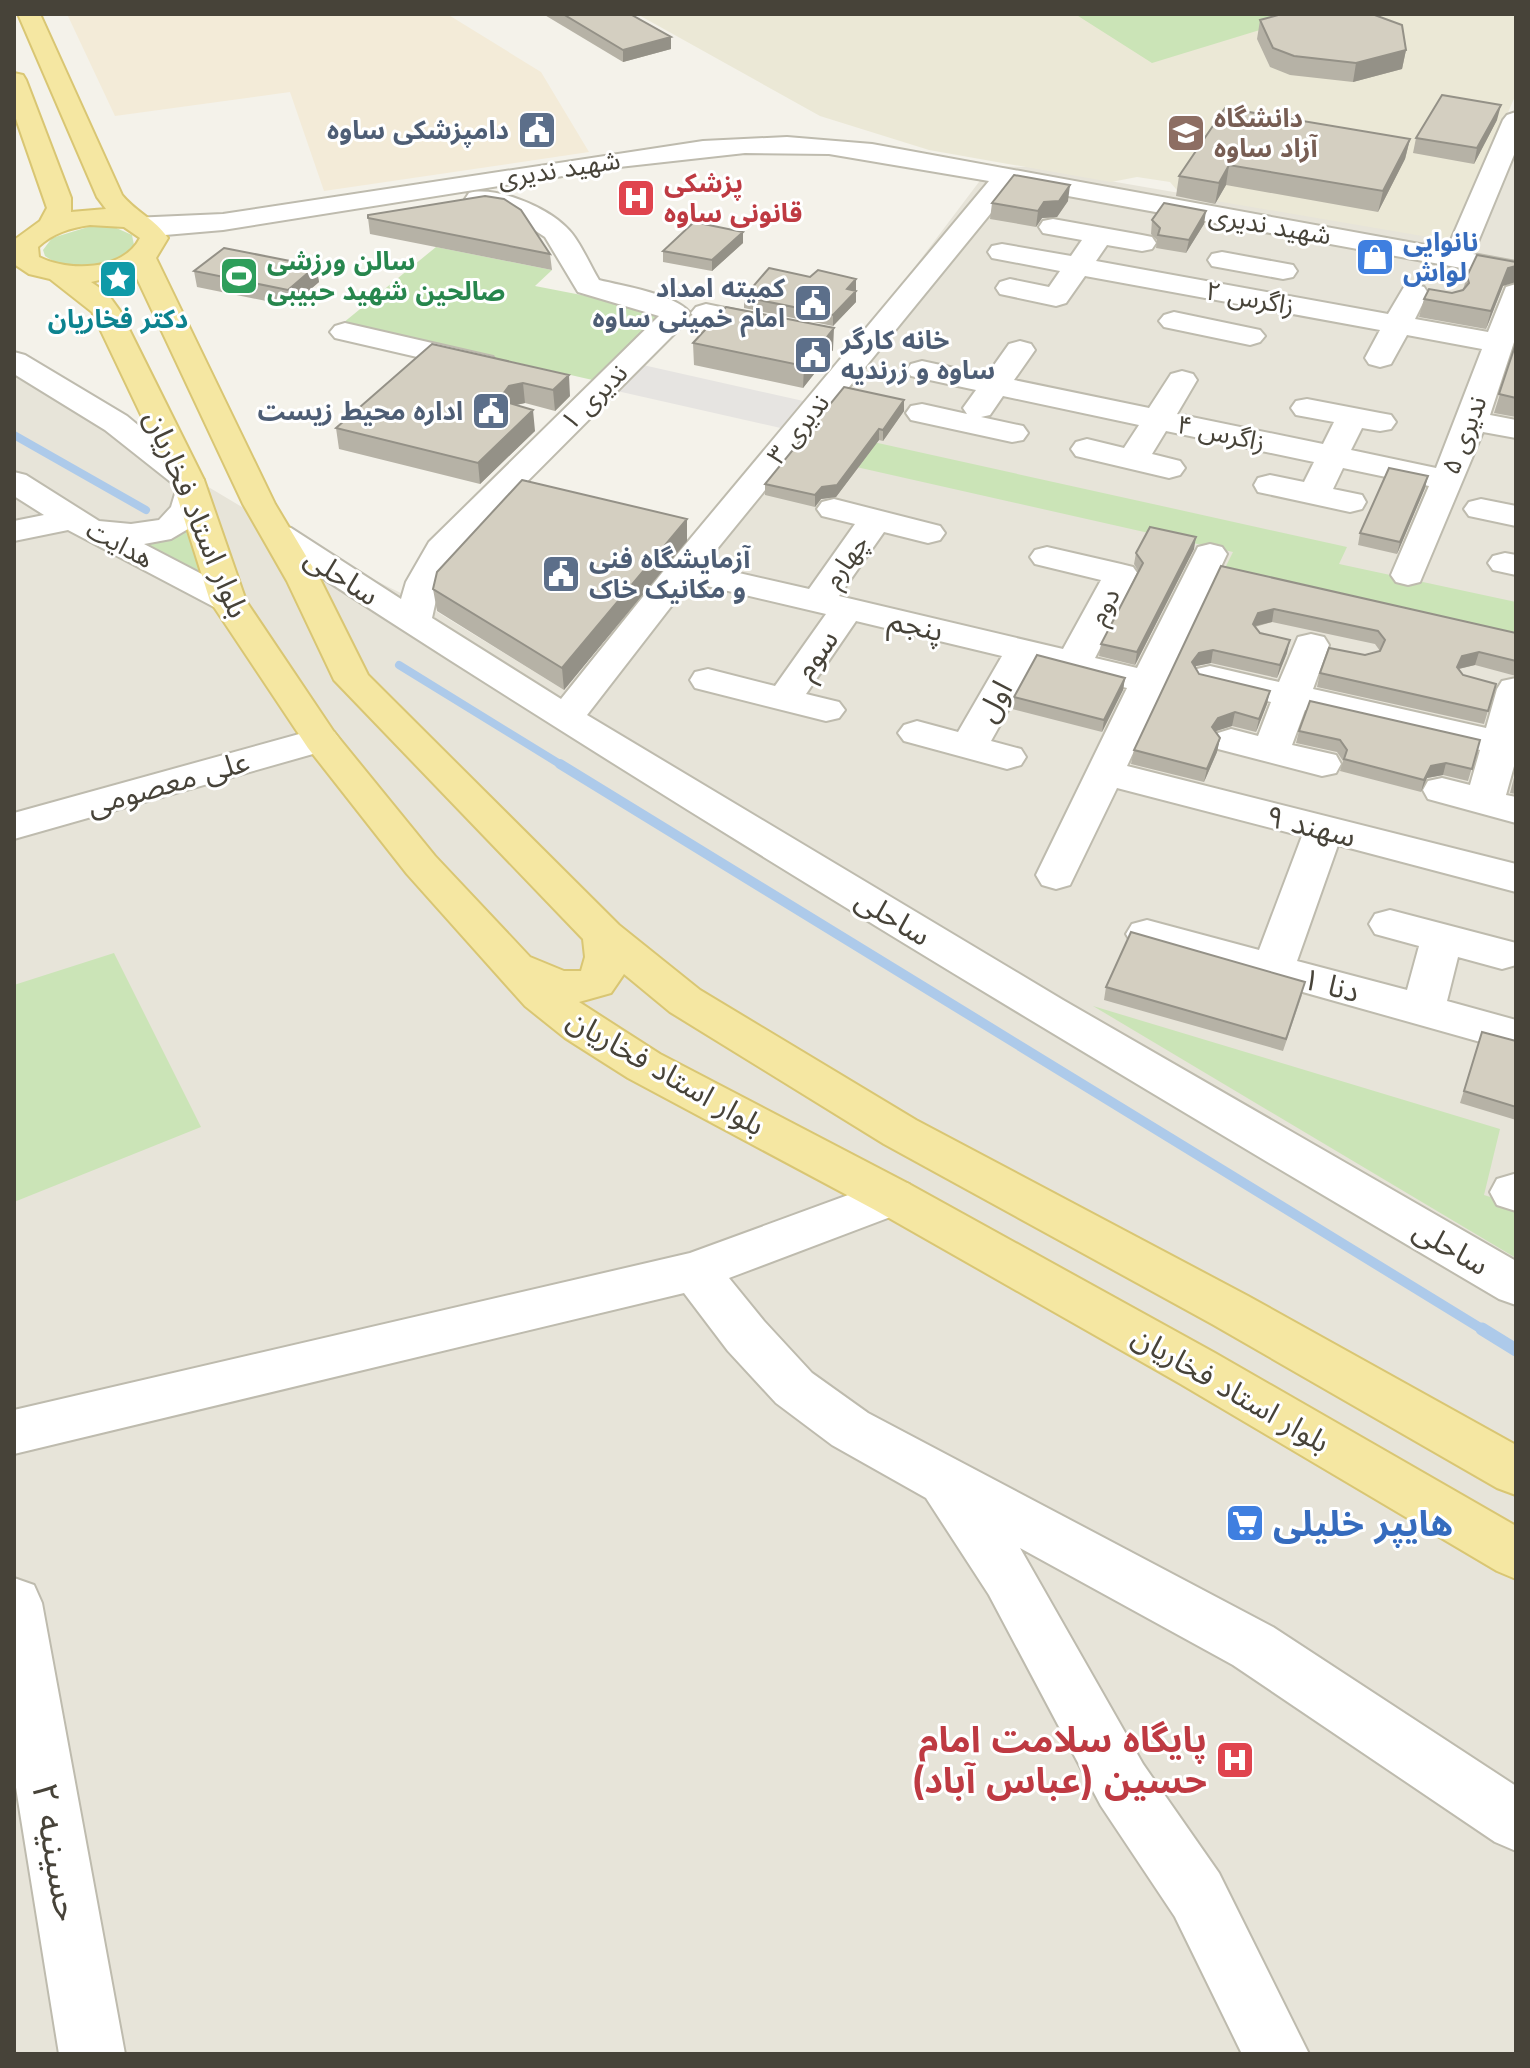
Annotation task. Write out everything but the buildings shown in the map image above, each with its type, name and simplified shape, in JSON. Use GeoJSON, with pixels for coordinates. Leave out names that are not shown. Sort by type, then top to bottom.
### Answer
{"type":"FeatureCollection","features":[{"type":"Feature","properties":{"kind":"main road","name":"بلوار استاد فخاریان"},"geometry":{"type":"LineString","coordinates":[[29,14],[110,197],[139,239],[159,297],[259,504],[304,581],[331,643],[352,680],[604,935],[685,1001],[886,1124],[1230,1310],[1516,1472]]}},
{"type":"Feature","properties":{"kind":"main road"},"geometry":{"type":"LineString","coordinates":[[14,80],[58,198],[60,208],[51,226]]}},
{"type":"Feature","properties":{"kind":"main road"},"geometry":{"type":"LineString","coordinates":[[51,226],[90,217],[139,239],[105,271],[61,274]]}},
{"type":"Feature","properties":{"kind":"main road","name":"بلوار استاد فخاریان"},"geometry":{"type":"LineString","coordinates":[[51,226],[29,239],[23,254],[35,267],[61,274],[103,306],[190,485],[228,601],[321,740],[421,865],[540,995],[581,1027],[644,1066],[892,1197],[1197,1368],[1516,1554]]}},
{"type":"Feature","properties":{"kind":"main road"},"geometry":{"type":"LineString","coordinates":[[103,306],[112,288],[121,285],[159,297]]}},
{"type":"Feature","properties":{"kind":"main road"},"geometry":{"type":"LineString","coordinates":[[509,961],[560,988],[592,986],[601,979],[609,958],[604,935]]}},
{"type":"Feature","properties":{"kind":"street"},"geometry":{"type":"LineString","coordinates":[[1457,259],[1516,120]]}},
{"type":"Feature","properties":{"kind":"street","name":"شهید ندیری"},"geometry":{"type":"LineString","coordinates":[[139,239],[165,227],[223,222],[670,151],[737,144],[830,145],[1516,270]]}},
{"type":"Feature","properties":{"kind":"street","name":"شهید ندیری"},"geometry":{"type":"LineString","coordinates":[[139,239],[478,199],[738,162],[822,158],[992,174]]}},
{"type":"Feature","properties":{"kind":"street","name":"ندیری ۳"},"geometry":{"type":"LineString","coordinates":[[564,719],[855,342],[992,174]]}},
{"type":"Feature","properties":{"kind":"street"},"geometry":{"type":"LineString","coordinates":[[556,232],[545,212],[543,200],[558,186]]}},
{"type":"Feature","properties":{"kind":"street","name":"ندیری ۱"},"geometry":{"type":"LineString","coordinates":[[441,549],[565,426],[587,387],[673,319],[675,313],[656,304],[588,286],[556,232],[515,206],[478,199]]}},
{"type":"Feature","properties":{"kind":"street"},"geometry":{"type":"LineString","coordinates":[[1053,227],[1142,243]]}},
{"type":"Feature","properties":{"kind":"street"},"geometry":{"type":"LineString","coordinates":[[1056,297],[1100,235]]}},
{"type":"Feature","properties":{"kind":"street","name":"زاگرس ۲"},"geometry":{"type":"LineString","coordinates":[[1002,252],[1498,343]]}},
{"type":"Feature","properties":{"kind":"street"},"geometry":{"type":"LineString","coordinates":[[1222,260],[1283,271]]}},
{"type":"Feature","properties":{"kind":"street"},"geometry":{"type":"LineString","coordinates":[[1216,329],[1253,266]]}},
{"type":"Feature","properties":{"kind":"street"},"geometry":{"type":"LineString","coordinates":[[1010,288],[1088,304]]}},
{"type":"Feature","properties":{"kind":"street"},"geometry":{"type":"LineString","coordinates":[[1380,358],[1414,293]]}},
{"type":"Feature","properties":{"kind":"street","name":"ندیری ۵"},"geometry":{"type":"LineString","coordinates":[[1408,575],[1472,421],[1516,293]]}},
{"type":"Feature","properties":{"kind":"street"},"geometry":{"type":"LineString","coordinates":[[706,313],[812,334]]}},
{"type":"Feature","properties":{"kind":"street"},"geometry":{"type":"LineString","coordinates":[[1174,321],[1250,336]]}},
{"type":"Feature","properties":{"kind":"street"},"geometry":{"type":"LineString","coordinates":[[345,332],[513,370]]}},
{"type":"Feature","properties":{"kind":"street"},"geometry":{"type":"LineString","coordinates":[[969,423],[1021,350]]}},
{"type":"Feature","properties":{"kind":"street"},"geometry":{"type":"LineString","coordinates":[[1349,352],[1411,363]]}},
{"type":"Feature","properties":{"kind":"street"},"geometry":{"type":"LineString","coordinates":[[14,361],[116,423],[190,485],[190,508],[180,521],[158,533],[133,536],[81,524],[14,531]]}},
{"type":"Feature","properties":{"kind":"street","name":"زاگرس ۴"},"geometry":{"type":"LineString","coordinates":[[922,370],[1447,480]]}},
{"type":"Feature","properties":{"kind":"street"},"geometry":{"type":"LineString","coordinates":[[1151,374],[1214,386]]}},
{"type":"Feature","properties":{"kind":"street"},"geometry":{"type":"LineString","coordinates":[[1133,459],[1182,380]]}},
{"type":"Feature","properties":{"kind":"street"},"geometry":{"type":"LineString","coordinates":[[1307,408],[1367,420],[1333,457],[1314,494]]}},
{"type":"Feature","properties":{"kind":"street"},"geometry":{"type":"LineString","coordinates":[[922,413],[1012,433]]}},
{"type":"Feature","properties":{"kind":"street"},"geometry":{"type":"LineString","coordinates":[[535,418],[565,426]]}},
{"type":"Feature","properties":{"kind":"street"},"geometry":{"type":"LineString","coordinates":[[1472,421],[1516,429]]}},
{"type":"Feature","properties":{"kind":"street"},"geometry":{"type":"LineString","coordinates":[[1087,449],[1169,468]]}},
{"type":"Feature","properties":{"kind":"street","name":"هدایت"},"geometry":{"type":"LineString","coordinates":[[14,482],[81,524],[228,601]]}},
{"type":"Feature","properties":{"kind":"street"},"geometry":{"type":"LineString","coordinates":[[1270,485],[1350,502]]}},
{"type":"Feature","properties":{"kind":"street"},"geometry":{"type":"LineString","coordinates":[[834,509],[928,533]]}},
{"type":"Feature","properties":{"kind":"street"},"geometry":{"type":"LineString","coordinates":[[1481,509],[1516,516]]}},
{"type":"Feature","properties":{"kind":"street","name":"چهارم"},"geometry":{"type":"LineString","coordinates":[[832,605],[875,520]]}},
{"type":"Feature","properties":{"kind":"street","name":"ساحلی"},"geometry":{"type":"LineString","coordinates":[[279,535],[564,719],[1187,1094],[1516,1285]]}},
{"type":"Feature","properties":{"kind":"street"},"geometry":{"type":"LineString","coordinates":[[317,560],[356,575],[381,574],[411,566],[441,549]]}},
{"type":"Feature","properties":{"kind":"street"},"geometry":{"type":"LineString","coordinates":[[331,643],[335,622],[348,614],[405,617],[441,549]]}},
{"type":"Feature","properties":{"kind":"street"},"geometry":{"type":"LineString","coordinates":[[1056,875],[1210,554]]}},
{"type":"Feature","properties":{"kind":"street","name":"دوم"},"geometry":{"type":"LineString","coordinates":[[1047,557],[1121,574],[1074,663]]}},
{"type":"Feature","properties":{"kind":"street","name":"پنجم"},"geometry":{"type":"LineString","coordinates":[[682,570],[1150,683]]}},
{"type":"Feature","properties":{"kind":"street","name":"سوم"},"geometry":{"type":"LineString","coordinates":[[784,699],[832,605]]}},
{"type":"Feature","properties":{"kind":"street"},"geometry":{"type":"LineString","coordinates":[[1271,751],[1293,695],[1298,642],[1348,653]]}},
{"type":"Feature","properties":{"kind":"street","name":"اول"},"geometry":{"type":"LineString","coordinates":[[917,733],[969,747],[1023,650]]}},
{"type":"Feature","properties":{"kind":"street"},"geometry":{"type":"LineString","coordinates":[[1210,677],[1509,745]]}},
{"type":"Feature","properties":{"kind":"street"},"geometry":{"type":"LineString","coordinates":[[708,680],[826,710]]}},
{"type":"Feature","properties":{"kind":"street"},"geometry":{"type":"LineString","coordinates":[[1442,790],[1500,806],[1509,745],[1506,687]]}},
{"type":"Feature","properties":{"kind":"street","name":"علی معصومی"},"geometry":{"type":"LineString","coordinates":[[14,826],[321,740]]}},
{"type":"Feature","properties":{"kind":"street"},"geometry":{"type":"LineString","coordinates":[[1231,741],[1322,764]]}},
{"type":"Feature","properties":{"kind":"street"},"geometry":{"type":"LineString","coordinates":[[969,747],[1007,757]]}},
{"type":"Feature","properties":{"kind":"street","name":"سهند ۹"},"geometry":{"type":"LineString","coordinates":[[1106,773],[1516,878]]}},
{"type":"Feature","properties":{"kind":"street"},"geometry":{"type":"LineString","coordinates":[[1273,969],[1324,829]]}},
{"type":"Feature","properties":{"kind":"street"},"geometry":{"type":"LineString","coordinates":[[1390,924],[1502,954]]}},
{"type":"Feature","properties":{"kind":"street","name":"دنا ۱"},"geometry":{"type":"LineString","coordinates":[[1147,934],[1516,1036]]}},
{"type":"Feature","properties":{"kind":"street"},"geometry":{"type":"LineString","coordinates":[[1423,1010],[1442,939]]}},
{"type":"Feature","properties":{"kind":"street"},"geometry":{"type":"LineString","coordinates":[[14,1432],[695,1271],[892,1197]]}},
{"type":"Feature","properties":{"kind":"street"},"geometry":{"type":"LineString","coordinates":[[695,1271],[746,1336],[794,1388],[862,1436],[1253,1646],[1516,1821]]}},
{"type":"Feature","properties":{"kind":"street"},"geometry":{"type":"LineString","coordinates":[[943,1480],[965,1508],[1009,1577],[1122,1785],[1197,1895],[1276,2054]]}},
{"type":"Feature","properties":{"kind":"street","name":"حسینیه ۲"},"geometry":{"type":"LineString","coordinates":[[14,1603],[92,2054]]}},
{"type":"Feature","properties":{"kind":"shaded area"},"geometry":{"type":"Polygon","coordinates":[[[67,14],[447,14],[541,72],[589,152],[324,191],[290,92],[115,116],[67,14]]]}},
{"type":"Feature","properties":{"kind":"shaded area","name":"دانشگاه آزاد ساوه"},"geometry":{"type":"Polygon","coordinates":[[[637,14],[1516,14],[1516,94],[1455,235],[1440,239],[1181,195],[1170,182],[1137,177],[1111,182],[929,150],[820,116],[637,14]]]}},
{"type":"Feature","properties":{"kind":"shaded area"},"geometry":{"type":"Polygon","coordinates":[[[1516,144],[1516,2054],[14,2054],[14,371],[314,550],[429,607],[564,690],[862,337],[991,166],[1029,167],[1474,244],[1516,144]]]}},
{"type":"Feature","properties":{"kind":"shaded area"},"geometry":{"type":"Polygon","coordinates":[[[643,365],[808,402],[785,429],[617,391],[643,365]]]}},
{"type":"Feature","properties":{"kind":"green space"},"geometry":{"type":"Polygon","coordinates":[[[1075,14],[1312,14],[1152,63],[1075,14]]]}},
{"type":"Feature","properties":{"kind":"green space"},"geometry":{"type":"Polygon","coordinates":[[[88,227],[114,227],[132,235],[134,245],[117,260],[92,266],[66,265],[45,256],[43,250],[52,238],[88,227]]]}},
{"type":"Feature","properties":{"kind":"green space"},"geometry":{"type":"Polygon","coordinates":[[[436,247],[552,270],[535,286],[643,307],[659,316],[597,381],[343,323],[436,247]]]}},
{"type":"Feature","properties":{"kind":"green space"},"geometry":{"type":"Polygon","coordinates":[[[801,426],[1347,547],[1339,564],[1516,602],[1516,643],[1221,576],[1233,552],[781,450],[801,426]]]}},
{"type":"Feature","properties":{"kind":"green space"},"geometry":{"type":"Polygon","coordinates":[[[191,519],[204,579],[130,543],[191,519]]]}},
{"type":"Feature","properties":{"kind":"green space"},"geometry":{"type":"Polygon","coordinates":[[[114,953],[201,1127],[14,1202],[14,985],[114,953]]]}},
{"type":"Feature","properties":{"kind":"green space"},"geometry":{"type":"Polygon","coordinates":[[[1093,1006],[1500,1129],[1484,1195],[1516,1205],[1516,1258],[1093,1006]]]}},
{"type":"Feature","properties":{"kind":"waterway"},"geometry":{"type":"LineString","coordinates":[[14,435],[146,510]]}},
{"type":"Feature","properties":{"kind":"waterway"},"geometry":{"type":"LineString","coordinates":[[399,665],[563,766]]}},
{"type":"Feature","properties":{"kind":"waterway"},"geometry":{"type":"LineString","coordinates":[[560,764],[1485,1331]]}},
{"type":"Feature","properties":{"kind":"waterway"},"geometry":{"type":"LineString","coordinates":[[1482,1329],[1516,1350]]}},
{"type":"Feature","properties":{"kind":"place","name":"دامپزشکی ساوه"},"geometry":{"type":"Point","coordinates":[537,130]}},
{"type":"Feature","properties":{"kind":"place","name":"دانشگاه آزاد ساوه"},"geometry":{"type":"Point","coordinates":[1186,133]}},
{"type":"Feature","properties":{"kind":"place","name":"پزشکی قانونی ساوه"},"geometry":{"type":"Point","coordinates":[636,198]}},
{"type":"Feature","properties":{"kind":"place","name":"نانوایی لواش"},"geometry":{"type":"Point","coordinates":[1375,257]}},
{"type":"Feature","properties":{"kind":"place","name":"سالن ورزشی صالحین شهید حبیبی"},"geometry":{"type":"Point","coordinates":[239,276]}},
{"type":"Feature","properties":{"kind":"place","name":"دکتر فخاریان"},"geometry":{"type":"Point","coordinates":[118,279]}},
{"type":"Feature","properties":{"kind":"place","name":"کمیته امداد امام خمینی ساوه"},"geometry":{"type":"Point","coordinates":[813,303]}},
{"type":"Feature","properties":{"kind":"place","name":"خانه کارگر ساوه و زرندیه"},"geometry":{"type":"Point","coordinates":[813,355]}},
{"type":"Feature","properties":{"kind":"place","name":"اداره محیط زیست"},"geometry":{"type":"Point","coordinates":[491,411]}},
{"type":"Feature","properties":{"kind":"place","name":"آزمایشگاه فنی و مکانیک خاک"},"geometry":{"type":"Point","coordinates":[561,574]}},
{"type":"Feature","properties":{"kind":"place","name":"هایپر خلیلی"},"geometry":{"type":"Point","coordinates":[1245,1523]}},
{"type":"Feature","properties":{"kind":"place","name":"پایگاه سلامت امام حسین (عباس آباد)"},"geometry":{"type":"Point","coordinates":[1235,1760]}}]}
